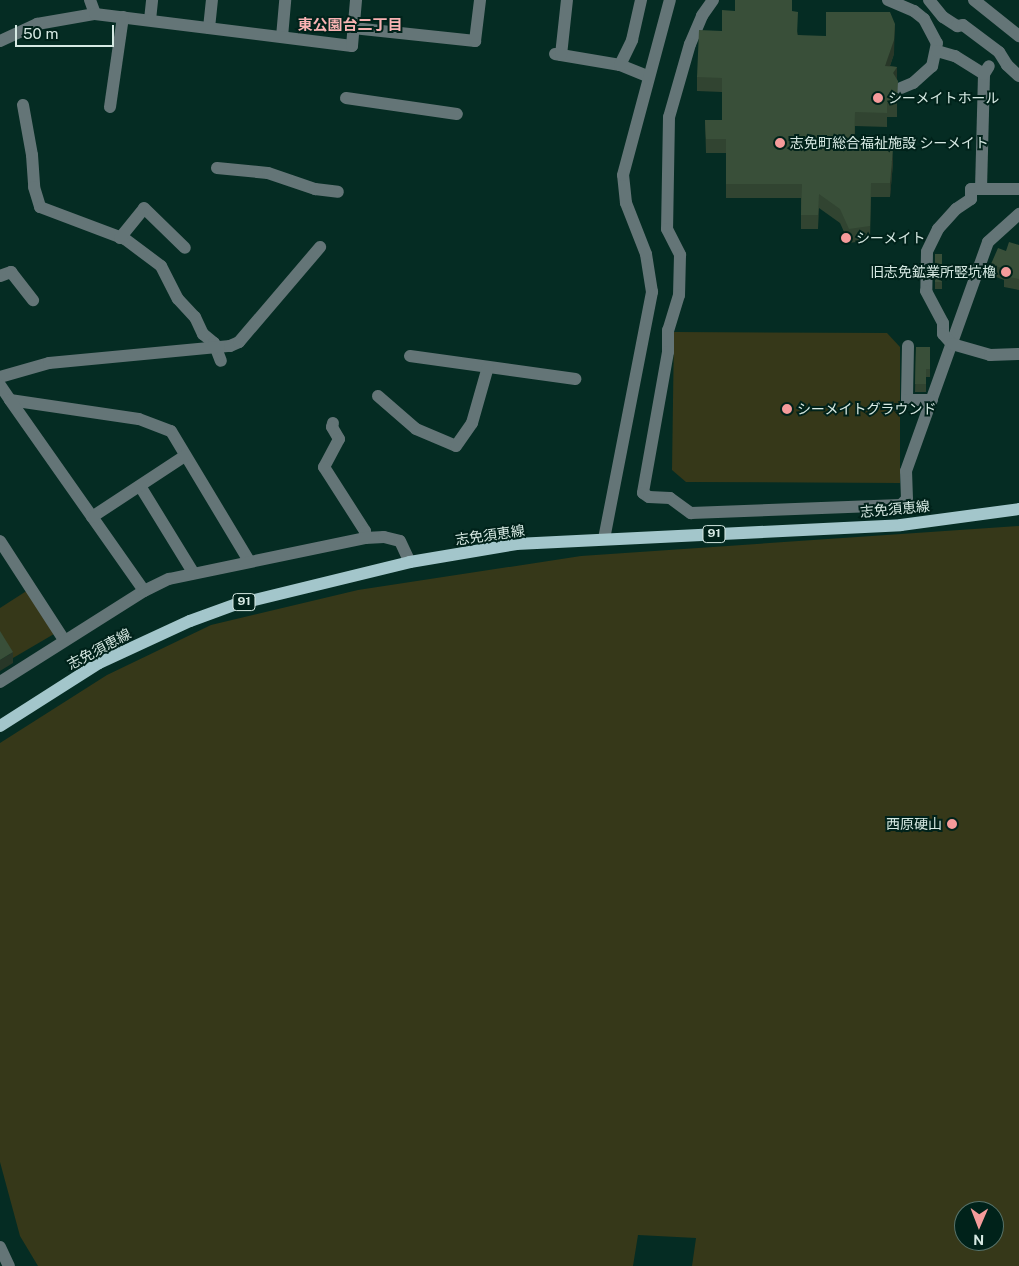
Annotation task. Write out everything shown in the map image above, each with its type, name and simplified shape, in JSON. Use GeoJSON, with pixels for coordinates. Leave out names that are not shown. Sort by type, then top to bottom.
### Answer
{"type":"FeatureCollection","features":[{"type":"Feature","properties":{"kind":"main road","name":"志免須恵線"},"geometry":{"type":"LineString","coordinates":[[0,726],[99,663],[190,621],[234,605],[410,562],[516,544],[901,525],[1019,509]]}},
{"type":"Feature","properties":{"kind":"street"},"geometry":{"type":"LineString","coordinates":[[90,0],[95,14]]}},
{"type":"Feature","properties":{"kind":"street"},"geometry":{"type":"LineString","coordinates":[[150,20],[152,0]]}},
{"type":"Feature","properties":{"kind":"street"},"geometry":{"type":"LineString","coordinates":[[209,28],[212,0]]}},
{"type":"Feature","properties":{"kind":"street"},"geometry":{"type":"LineString","coordinates":[[282,37],[285,0]]}},
{"type":"Feature","properties":{"kind":"street"},"geometry":{"type":"LineString","coordinates":[[0,41],[37,24],[95,14],[352,46],[356,0]]}},
{"type":"Feature","properties":{"kind":"street"},"geometry":{"type":"LineString","coordinates":[[353,28],[475,41],[480,0]]}},
{"type":"Feature","properties":{"kind":"street"},"geometry":{"type":"LineString","coordinates":[[567,0],[558,55],[620,65],[649,77]]}},
{"type":"Feature","properties":{"kind":"street"},"geometry":{"type":"LineString","coordinates":[[620,65],[632,40],[641,0]]}},
{"type":"Feature","properties":{"kind":"street"},"geometry":{"type":"LineString","coordinates":[[604,539],[652,292],[646,254],[626,203],[623,175],[670,0]]}},
{"type":"Feature","properties":{"kind":"street"},"geometry":{"type":"LineString","coordinates":[[713,0],[702,16],[690,44],[669,117],[667,229],[680,255],[680,295],[668,330],[668,352],[643,493],[649,498],[670,498],[691,513],[901,505],[907,499],[906,470],[988,242],[1019,214]]}},
{"type":"Feature","properties":{"kind":"street"},"geometry":{"type":"LineString","coordinates":[[888,0],[914,11],[924,19],[932,29],[936,51],[932,66],[925,74],[901,88]]}},
{"type":"Feature","properties":{"kind":"street"},"geometry":{"type":"LineString","coordinates":[[929,0],[943,16],[957,26],[964,25],[999,52],[1007,66],[1019,76]]}},
{"type":"Feature","properties":{"kind":"street"},"geometry":{"type":"LineString","coordinates":[[974,0],[1019,36]]}},
{"type":"Feature","properties":{"kind":"street"},"geometry":{"type":"LineString","coordinates":[[110,107],[122,17]]}},
{"type":"Feature","properties":{"kind":"street"},"geometry":{"type":"LineString","coordinates":[[936,51],[955,56],[987,70],[981,189]]}},
{"type":"Feature","properties":{"kind":"street"},"geometry":{"type":"LineString","coordinates":[[346,98],[457,114]]}},
{"type":"Feature","properties":{"kind":"street"},"geometry":{"type":"LineString","coordinates":[[23,106],[32,155],[34,187],[40,207],[120,238],[161,266],[178,299],[217,348],[221,361]]}},
{"type":"Feature","properties":{"kind":"street"},"geometry":{"type":"LineString","coordinates":[[217,168],[268,173],[315,189],[338,192]]}},
{"type":"Feature","properties":{"kind":"street"},"geometry":{"type":"LineString","coordinates":[[1019,189],[971,189],[971,199],[956,209],[938,229],[927,252],[926,291],[942,323],[943,334],[952,344],[990,354],[1019,354]]}},
{"type":"Feature","properties":{"kind":"street"},"geometry":{"type":"LineString","coordinates":[[120,238],[144,208],[185,248]]}},
{"type":"Feature","properties":{"kind":"street"},"geometry":{"type":"LineString","coordinates":[[0,378],[49,362],[217,348],[239,342],[320,247]]}},
{"type":"Feature","properties":{"kind":"street"},"geometry":{"type":"LineString","coordinates":[[0,276],[11,272],[33,300]]}},
{"type":"Feature","properties":{"kind":"street"},"geometry":{"type":"LineString","coordinates":[[908,346],[907,400],[932,400]]}},
{"type":"Feature","properties":{"kind":"street"},"geometry":{"type":"LineString","coordinates":[[410,356],[576,379]]}},
{"type":"Feature","properties":{"kind":"street"},"geometry":{"type":"LineString","coordinates":[[378,396],[416,428],[456,446],[472,423],[488,367]]}},
{"type":"Feature","properties":{"kind":"street"},"geometry":{"type":"LineString","coordinates":[[0,385],[144,591]]}},
{"type":"Feature","properties":{"kind":"street"},"geometry":{"type":"LineString","coordinates":[[10,400],[140,419],[170,431],[249,562]]}},
{"type":"Feature","properties":{"kind":"street"},"geometry":{"type":"LineString","coordinates":[[333,423],[332,427],[339,439],[324,467],[365,531],[365,538]]}},
{"type":"Feature","properties":{"kind":"street"},"geometry":{"type":"LineString","coordinates":[[92,517],[185,456]]}},
{"type":"Feature","properties":{"kind":"street"},"geometry":{"type":"LineString","coordinates":[[140,486],[193,572]]}},
{"type":"Feature","properties":{"kind":"street"},"geometry":{"type":"LineString","coordinates":[[0,682],[144,591],[193,572],[365,538],[384,537],[400,541],[410,562]]}},
{"type":"Feature","properties":{"kind":"street"},"geometry":{"type":"LineString","coordinates":[[0,540],[64,640]]}},
{"type":"Feature","properties":{"kind":"street"},"geometry":{"type":"LineString","coordinates":[[0,1247],[9,1266]]}},
{"type":"Feature","properties":{"kind":"green space","name":"シーメイトグラウンド"},"geometry":{"type":"Polygon","coordinates":[[[674,332],[887,333],[900,347],[900,483],[686,482],[672,470],[674,332]]]}},
{"type":"Feature","properties":{"kind":"green space"},"geometry":{"type":"Polygon","coordinates":[[[1019,526],[1019,1266],[692,1266],[696,1238],[638,1235],[633,1266],[38,1266],[20,1236],[0,1162],[0,743],[107,675],[211,625],[358,590],[581,556],[1019,526]]]}},
{"type":"Feature","properties":{"kind":"green space"},"geometry":{"type":"Polygon","coordinates":[[[28,590],[54,634],[13,658],[0,637],[0,608],[28,590]]]}},
{"type":"Feature","properties":{"kind":"building","name":"志免町総合福祉施設 シーメイト"},"geometry":{"type":"Polygon","coordinates":[[[735,0],[792,0],[792,11],[798,12],[797,35],[826,36],[826,12],[890,12],[895,24],[894,40],[885,66],[897,67],[893,73],[898,81],[897,103],[887,103],[887,113],[855,112],[854,145],[893,149],[890,183],[871,183],[870,226],[849,229],[840,209],[819,194],[818,215],[801,215],[802,184],[726,184],[726,139],[706,139],[705,120],[722,120],[722,78],[697,77],[699,30],[722,31],[722,10],[735,11],[735,0]]]}},
{"type":"Feature","properties":{"kind":"building"},"geometry":{"type":"Polygon","coordinates":[[[1009,242],[1019,245],[1019,279],[1004,276],[1006,270],[991,264],[998,248],[1006,251],[1009,242]]]}},
{"type":"Feature","properties":{"kind":"building"},"geometry":{"type":"Polygon","coordinates":[[[935,254],[942,254],[942,282],[935,282],[935,254]]]}},
{"type":"Feature","properties":{"kind":"building"},"geometry":{"type":"Polygon","coordinates":[[[916,347],[930,347],[930,369],[926,369],[926,384],[915,384],[916,347]]]}},
{"type":"Feature","properties":{"kind":"building"},"geometry":{"type":"Polygon","coordinates":[[[0,631],[13,652],[0,660],[0,631]]]}},
{"type":"Feature","properties":{"kind":"place","name":"シーメイトホール"},"geometry":{"type":"Point","coordinates":[878,98]}},
{"type":"Feature","properties":{"kind":"place","name":"志免町総合福祉施設 シーメイト"},"geometry":{"type":"Point","coordinates":[780,143]}},
{"type":"Feature","properties":{"kind":"place","name":"シーメイト"},"geometry":{"type":"Point","coordinates":[846,238]}},
{"type":"Feature","properties":{"kind":"place","name":"旧志免鉱業所竪坑櫓"},"geometry":{"type":"Point","coordinates":[1006,272]}},
{"type":"Feature","properties":{"kind":"place","name":"シーメイトグラウンド"},"geometry":{"type":"Point","coordinates":[787,409]}},
{"type":"Feature","properties":{"kind":"place","name":"西原硬山"},"geometry":{"type":"Point","coordinates":[952,824]}},
{"type":"Feature","properties":{"kind":"district","name":"東公園台二丁目"},"geometry":{"type":"Point","coordinates":[350,25]}}]}
